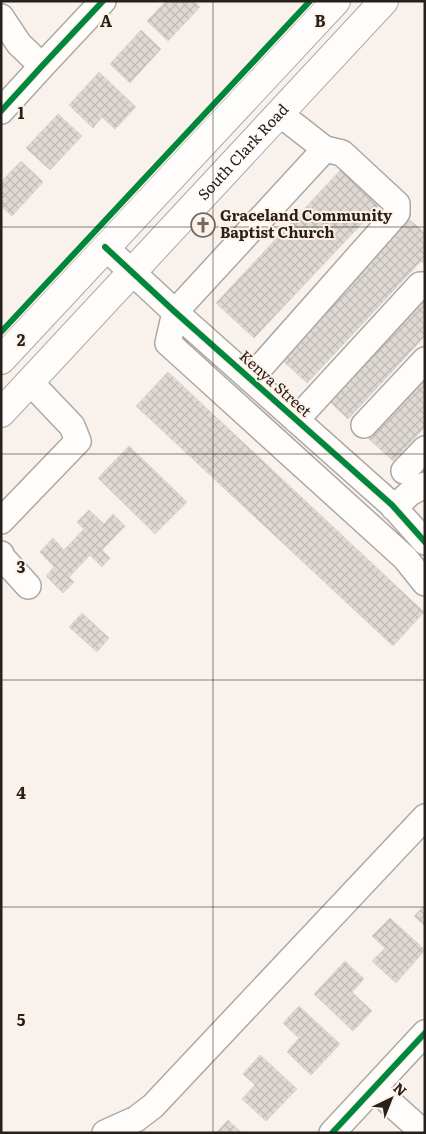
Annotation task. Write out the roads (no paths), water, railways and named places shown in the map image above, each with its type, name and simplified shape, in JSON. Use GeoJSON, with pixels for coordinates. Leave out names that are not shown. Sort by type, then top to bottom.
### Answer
{"type":"FeatureCollection","features":[{"type":"Feature","properties":{"kind":"main road"},"geometry":{"type":"LineString","coordinates":[[1,360],[336,1]]}},
{"type":"Feature","properties":{"kind":"main road","name":"South Clark Road"},"geometry":{"type":"LineString","coordinates":[[1,413],[384,1]]}},
{"type":"Feature","properties":{"kind":"street"},"geometry":{"type":"LineString","coordinates":[[1,111],[103,1]]}},
{"type":"Feature","properties":{"kind":"street"},"geometry":{"type":"LineString","coordinates":[[1,17],[18,44],[42,66]]}},
{"type":"Feature","properties":{"kind":"street"},"geometry":{"type":"LineString","coordinates":[[250,378],[397,213],[397,204],[342,153],[325,149],[280,114]]}},
{"type":"Feature","properties":{"kind":"street"},"geometry":{"type":"LineString","coordinates":[[325,149],[175,312],[168,343],[405,558],[425,583]]}},
{"type":"Feature","properties":{"kind":"street","name":"Kenya Street"},"geometry":{"type":"LineString","coordinates":[[106,247],[175,312],[394,508],[425,542]]}},
{"type":"Feature","properties":{"kind":"street"},"geometry":{"type":"LineString","coordinates":[[296,420],[420,285],[425,285]]}},
{"type":"Feature","properties":{"kind":"street"},"geometry":{"type":"LineString","coordinates":[[364,425],[425,360]]}},
{"type":"Feature","properties":{"kind":"street"},"geometry":{"type":"LineString","coordinates":[[1,521],[78,441],[72,426],[30,382]]}},
{"type":"Feature","properties":{"kind":"street"},"geometry":{"type":"LineString","coordinates":[[404,471],[425,449]]}},
{"type":"Feature","properties":{"kind":"street"},"geometry":{"type":"LineString","coordinates":[[394,508],[410,493],[425,485]]}},
{"type":"Feature","properties":{"kind":"street"},"geometry":{"type":"LineString","coordinates":[[1,554],[28,586]]}},
{"type":"Feature","properties":{"kind":"street"},"geometry":{"type":"LineString","coordinates":[[105,1133],[136,1119],[153,1106],[425,817]]}},
{"type":"Feature","properties":{"kind":"street"},"geometry":{"type":"LineString","coordinates":[[332,1133],[425,1033]]}},
{"type":"Feature","properties":{"kind":"street"},"geometry":{"type":"LineString","coordinates":[[374,1088],[424,1133]]}},
{"type":"Feature","properties":{"kind":"place","name":"Graceland Community Baptist Church"},"geometry":{"type":"Point","coordinates":[203,225]}}]}
